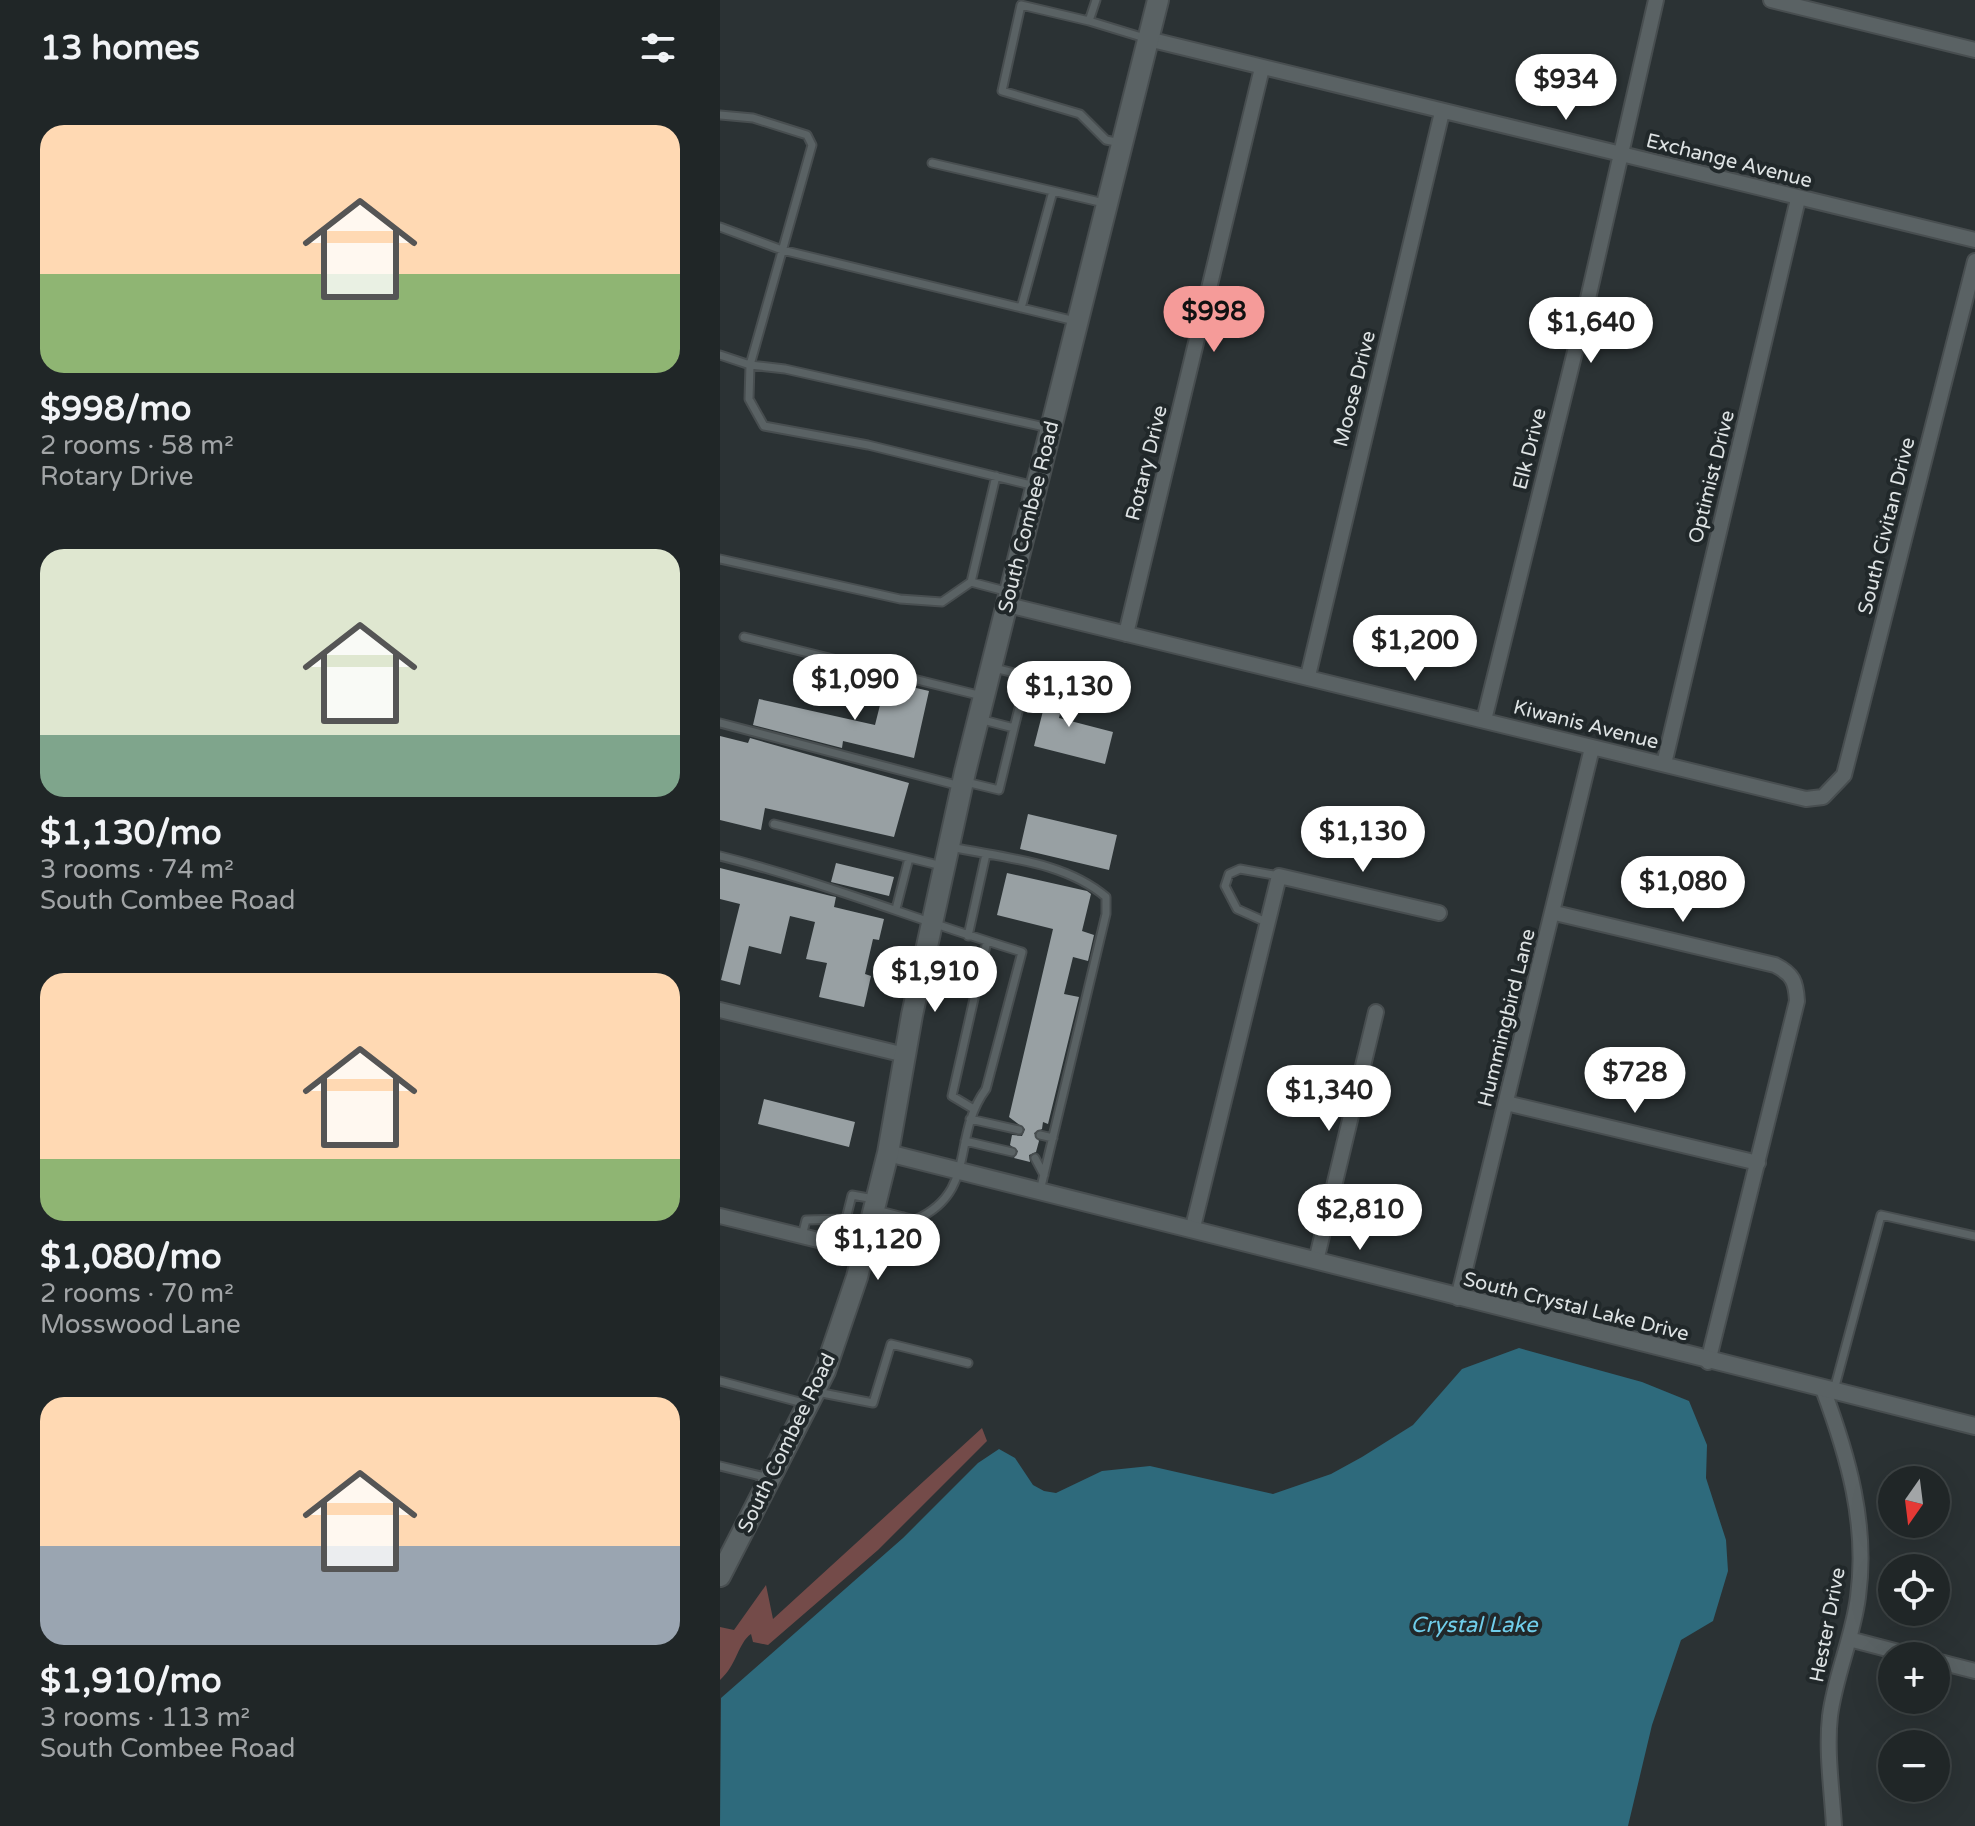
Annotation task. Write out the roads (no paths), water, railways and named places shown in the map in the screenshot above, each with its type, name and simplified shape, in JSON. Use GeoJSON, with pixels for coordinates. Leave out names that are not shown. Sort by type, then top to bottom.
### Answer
{"type":"FeatureCollection","features":[{"type":"Feature","properties":{"kind":"main road","name":"South Combee Road"},"geometry":{"type":"LineString","coordinates":[[720,1576],[812,1398],[862,1256],[888,1153],[905,1055],[962,784],[1158,0]]}},
{"type":"Feature","properties":{"kind":"street","name":"Elk Drive"},"geometry":{"type":"LineString","coordinates":[[1484,720],[1587,303],[1617,175],[1618,154],[1656,0]]}},
{"type":"Feature","properties":{"kind":"street"},"geometry":{"type":"LineString","coordinates":[[1771,0],[1975,50]]}},
{"type":"Feature","properties":{"kind":"street","name":"Exchange Avenue"},"geometry":{"type":"LineString","coordinates":[[1148,39],[1975,240]]}},
{"type":"Feature","properties":{"kind":"street","name":"Rotary Drive"},"geometry":{"type":"LineString","coordinates":[[1126,634],[1262,68]]}},
{"type":"Feature","properties":{"kind":"street","name":"Moose Drive"},"geometry":{"type":"LineString","coordinates":[[1308,676],[1442,112]]}},
{"type":"Feature","properties":{"kind":"street","name":"Optimist Drive"},"geometry":{"type":"LineString","coordinates":[[1664,764],[1798,199]]}},
{"type":"Feature","properties":{"kind":"street","name":"South Civitan Drive"},"geometry":{"type":"LineString","coordinates":[[1827,794],[1844,775],[1975,261]]}},
{"type":"Feature","properties":{"kind":"street","name":"Kiwanis Avenue"},"geometry":{"type":"LineString","coordinates":[[1009,599],[1126,634],[1308,676],[1592,748],[1806,799],[1827,794]]}},
{"type":"Feature","properties":{"kind":"street","name":"Hummingbird Lane"},"geometry":{"type":"LineString","coordinates":[[1458,1298],[1555,913],[1592,748]]}},
{"type":"Feature","properties":{"kind":"street"},"geometry":{"type":"LineString","coordinates":[[1193,1227],[1279,876],[1439,913]]}},
{"type":"Feature","properties":{"kind":"street"},"geometry":{"type":"LineString","coordinates":[[1555,913],[1775,965],[1791,974],[1797,984],[1797,1001],[1708,1362]]}},
{"type":"Feature","properties":{"kind":"street"},"geometry":{"type":"LineString","coordinates":[[720,1010],[905,1055]]}},
{"type":"Feature","properties":{"kind":"street"},"geometry":{"type":"LineString","coordinates":[[1316,1261],[1376,1012]]}},
{"type":"Feature","properties":{"kind":"street"},"geometry":{"type":"LineString","coordinates":[[1506,1103],[1758,1163]]}},
{"type":"Feature","properties":{"kind":"street","name":"South Crystal Lake Drive"},"geometry":{"type":"LineString","coordinates":[[888,1153],[1040,1193],[1193,1227],[1708,1362],[1975,1426]]}},
{"type":"Feature","properties":{"kind":"street"},"geometry":{"type":"LineString","coordinates":[[720,1216],[802,1236],[862,1256]]}},
{"type":"Feature","properties":{"kind":"street","name":"Hester Drive"},"geometry":{"type":"LineString","coordinates":[[1828,1390],[1846,1452],[1860,1528],[1858,1599],[1830,1717],[1834,1826]]}},
{"type":"Feature","properties":{"kind":"street"},"geometry":{"type":"LineString","coordinates":[[1849,1639],[1878,1647]]}},
{"type":"Feature","properties":{"kind":"street"},"geometry":{"type":"LineString","coordinates":[[1950,1665],[1975,1671]]}},
{"type":"Feature","properties":{"kind":"lane"},"geometry":{"type":"LineString","coordinates":[[1089,21],[1096,0]]}},
{"type":"Feature","properties":{"kind":"lane"},"geometry":{"type":"LineString","coordinates":[[1121,143],[1106,140],[1080,114],[1002,91],[1021,5],[1148,39]]}},
{"type":"Feature","properties":{"kind":"lane"},"geometry":{"type":"LineString","coordinates":[[720,115],[753,118],[807,135],[812,145],[750,365],[749,399],[764,426],[868,445],[1036,486]]}},
{"type":"Feature","properties":{"kind":"lane"},"geometry":{"type":"LineString","coordinates":[[932,163],[1107,203]]}},
{"type":"Feature","properties":{"kind":"lane"},"geometry":{"type":"LineString","coordinates":[[1021,308],[1053,191]]}},
{"type":"Feature","properties":{"kind":"lane"},"geometry":{"type":"LineString","coordinates":[[720,227],[782,250],[1077,322]]}},
{"type":"Feature","properties":{"kind":"lane"},"geometry":{"type":"LineString","coordinates":[[720,355],[750,365],[785,369],[1051,429]]}},
{"type":"Feature","properties":{"kind":"lane"},"geometry":{"type":"LineString","coordinates":[[720,559],[900,599],[942,602],[971,582],[996,476]]}},
{"type":"Feature","properties":{"kind":"lane"},"geometry":{"type":"LineString","coordinates":[[971,582],[1009,599]]}},
{"type":"Feature","properties":{"kind":"lane"},"geometry":{"type":"LineString","coordinates":[[744,637],[984,697]]}},
{"type":"Feature","properties":{"kind":"lane"},"geometry":{"type":"LineString","coordinates":[[720,723],[962,784],[999,790],[1027,676],[992,667]]}},
{"type":"Feature","properties":{"kind":"lane"},"geometry":{"type":"LineString","coordinates":[[979,719],[1014,728]]}},
{"type":"Feature","properties":{"kind":"lane"},"geometry":{"type":"LineString","coordinates":[[774,824],[944,867]]}},
{"type":"Feature","properties":{"kind":"lane"},"geometry":{"type":"LineString","coordinates":[[949,846],[1060,870],[1086,880],[1106,897],[1106,914],[1070,1079],[1040,1193]]}},
{"type":"Feature","properties":{"kind":"lane"},"geometry":{"type":"LineString","coordinates":[[968,936],[986,854]]}},
{"type":"Feature","properties":{"kind":"lane"},"geometry":{"type":"LineString","coordinates":[[720,856],[813,880],[830,891],[896,909],[932,924],[1022,952],[986,1089],[972,1108],[954,1189],[942,1205],[915,1220],[852,1195],[846,1219],[806,1220],[802,1236]]}},
{"type":"Feature","properties":{"kind":"lane"},"geometry":{"type":"LineString","coordinates":[[896,909],[909,858]]}},
{"type":"Feature","properties":{"kind":"lane"},"geometry":{"type":"LineString","coordinates":[[1266,922],[1237,909],[1225,886],[1229,874],[1240,869],[1279,876]]}},
{"type":"Feature","properties":{"kind":"lane"},"geometry":{"type":"LineString","coordinates":[[972,1108],[952,1096],[987,941]]}},
{"type":"Feature","properties":{"kind":"lane"},"geometry":{"type":"LineString","coordinates":[[970,1119],[1019,1130]]}},
{"type":"Feature","properties":{"kind":"lane"},"geometry":{"type":"LineString","coordinates":[[1040,1135],[1053,1138]]}},
{"type":"Feature","properties":{"kind":"lane"},"geometry":{"type":"LineString","coordinates":[[965,1141],[1012,1152]]}},
{"type":"Feature","properties":{"kind":"lane"},"geometry":{"type":"LineString","coordinates":[[1035,1158],[1044,1175]]}},
{"type":"Feature","properties":{"kind":"lane"},"geometry":{"type":"LineString","coordinates":[[1828,1390],[1881,1215],[1975,1236]]}},
{"type":"Feature","properties":{"kind":"lane"},"geometry":{"type":"LineString","coordinates":[[862,1256],[888,1261],[895,1255],[904,1217]]}},
{"type":"Feature","properties":{"kind":"lane"},"geometry":{"type":"LineString","coordinates":[[720,1381],[812,1398],[873,1403],[891,1344],[968,1363]]}},
{"type":"Feature","properties":{"kind":"lane"},"geometry":{"type":"LineString","coordinates":[[720,1466],[771,1479]]}},
{"type":"Feature","properties":{"kind":"water","name":"Crystal Lake"},"geometry":{"type":"Polygon","coordinates":[[[1519,1348],[1642,1382],[1689,1401],[1707,1445],[1706,1478],[1726,1540],[1728,1571],[1713,1621],[1681,1640],[1652,1725],[1628,1826],[720,1826],[721,1698],[903,1538],[978,1463],[999,1449],[1015,1458],[1033,1485],[1056,1493],[1102,1471],[1150,1466],[1273,1494],[1331,1474],[1362,1457],[1413,1425],[1462,1369],[1519,1348]]]}}]}
